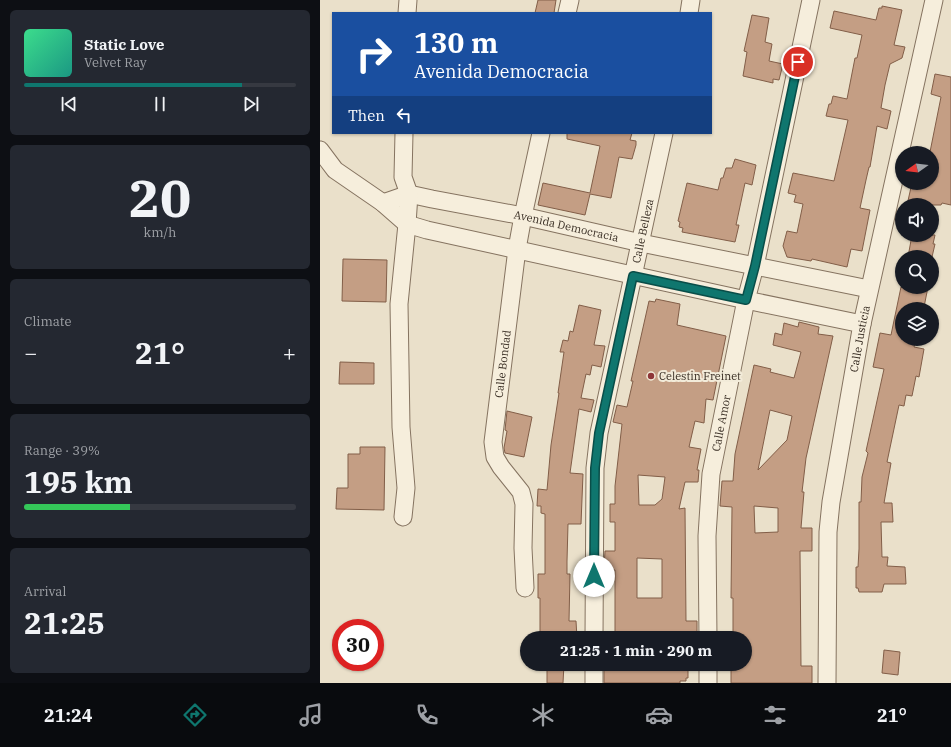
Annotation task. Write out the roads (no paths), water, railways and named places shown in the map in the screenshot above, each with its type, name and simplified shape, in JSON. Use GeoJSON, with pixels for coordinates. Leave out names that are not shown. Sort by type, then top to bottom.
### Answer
{"type":"FeatureCollection","features":[{"type":"Feature","properties":{"kind":"street"},"geometry":{"type":"LineString","coordinates":[[408,0],[408,12]]}},
{"type":"Feature","properties":{"kind":"street"},"geometry":{"type":"LineString","coordinates":[[567,12],[570,0]]}},
{"type":"Feature","properties":{"kind":"street"},"geometry":{"type":"LineString","coordinates":[[689,12],[691,0]]}},
{"type":"Feature","properties":{"kind":"street","name":"Calle Amor"},"geometry":{"type":"LineString","coordinates":[[708,631],[708,536],[711,474],[746,300],[755,266],[811,0]]}},
{"type":"Feature","properties":{"kind":"street","name":"Calle Justicia"},"geometry":{"type":"LineString","coordinates":[[827,683],[828,532],[831,502],[862,324],[931,1]]}},
{"type":"Feature","properties":{"kind":"street"},"geometry":{"type":"LineString","coordinates":[[403,517],[406,488],[401,427],[399,304],[408,224],[409,194],[403,177],[404,134]]}},
{"type":"Feature","properties":{"kind":"street","name":"Calle Bondad"},"geometry":{"type":"LineString","coordinates":[[525,588],[523,548],[524,504],[521,492],[495,457],[493,442],[517,249],[541,134]]}},
{"type":"Feature","properties":{"kind":"street","name":"Calle Belleza"},"geometry":{"type":"LineString","coordinates":[[594,631],[595,468],[599,433],[664,134]]}},
{"type":"Feature","properties":{"kind":"street"},"geometry":{"type":"LineString","coordinates":[[320,150],[335,170],[382,203],[408,224],[427,230],[633,276],[862,324]]}},
{"type":"Feature","properties":{"kind":"street"},"geometry":{"type":"LineString","coordinates":[[382,203],[409,194]]}},
{"type":"Feature","properties":{"kind":"street","name":"Avenida Democracia"},"geometry":{"type":"LineString","coordinates":[[409,194],[523,216],[641,243],[869,289]]}},
{"type":"Feature","properties":{"kind":"street"},"geometry":{"type":"LineString","coordinates":[[594,671],[594,683]]}},
{"type":"Feature","properties":{"kind":"street"},"geometry":{"type":"LineString","coordinates":[[708,671],[708,683]]}},
{"type":"Feature","properties":{"kind":"place","name":"Celestin Freinet"},"geometry":{"type":"Point","coordinates":[651,376]}}]}
